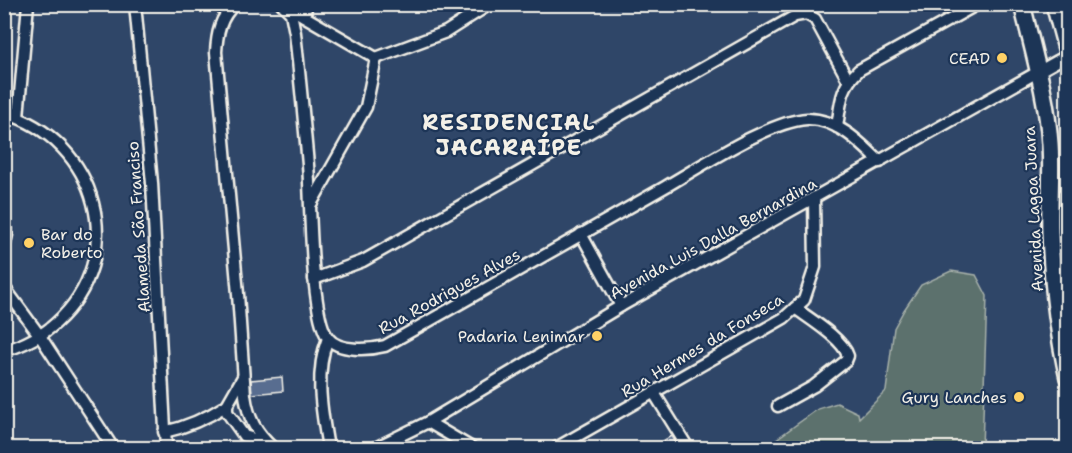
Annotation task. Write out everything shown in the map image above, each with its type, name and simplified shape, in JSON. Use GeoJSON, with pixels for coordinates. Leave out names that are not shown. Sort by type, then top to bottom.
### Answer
{"type":"FeatureCollection","features":[{"type":"Feature","properties":{"kind":"main road"},"geometry":{"type":"LineString","coordinates":[[1054,4],[1068,55]]}},
{"type":"Feature","properties":{"kind":"main road","name":"Avenida Lagoa Juara"},"geometry":{"type":"LineString","coordinates":[[1024,6],[1039,73],[1050,145],[1050,231],[1059,339],[1068,378]]}},
{"type":"Feature","properties":{"kind":"street"},"geometry":{"type":"LineString","coordinates":[[18,117],[28,4]]}},
{"type":"Feature","properties":{"kind":"street","name":"Alameda São Franciso"},"geometry":{"type":"LineString","coordinates":[[135,4],[152,183],[166,448]]}},
{"type":"Feature","properties":{"kind":"street"},"geometry":{"type":"LineString","coordinates":[[235,4],[221,23],[216,52],[247,412],[253,426],[270,446]]}},
{"type":"Feature","properties":{"kind":"street"},"geometry":{"type":"LineString","coordinates":[[304,16],[307,4]]}},
{"type":"Feature","properties":{"kind":"street"},"geometry":{"type":"LineString","coordinates":[[376,58],[446,32],[490,4]]}},
{"type":"Feature","properties":{"kind":"street"},"geometry":{"type":"LineString","coordinates":[[837,127],[843,93],[848,80],[859,70],[978,4]]}},
{"type":"Feature","properties":{"kind":"street"},"geometry":{"type":"LineString","coordinates":[[284,5],[376,58]]}},
{"type":"Feature","properties":{"kind":"street"},"geometry":{"type":"LineString","coordinates":[[284,5],[291,13],[295,33],[303,105],[314,279],[320,315],[328,338],[323,351],[320,399],[328,448]]}},
{"type":"Feature","properties":{"kind":"street"},"geometry":{"type":"LineString","coordinates":[[314,279],[363,261],[795,16],[806,14],[815,20],[848,80]]}},
{"type":"Feature","properties":{"kind":"street","name":"Avenida Luis Dalla Bernardina"},"geometry":{"type":"LineString","coordinates":[[375,448],[428,422],[621,306],[1068,55]]}},
{"type":"Feature","properties":{"kind":"street"},"geometry":{"type":"LineString","coordinates":[[310,206],[366,107],[376,58]]}},
{"type":"Feature","properties":{"kind":"street"},"geometry":{"type":"LineString","coordinates":[[4,113],[36,126],[66,150],[87,182],[97,220],[94,258],[85,285],[69,310],[40,336],[4,351]]}},
{"type":"Feature","properties":{"kind":"street","name":"Rua Rodrigues Alves"},"geometry":{"type":"LineString","coordinates":[[328,338],[341,346],[357,348],[385,346],[773,127],[797,120],[824,121],[837,127],[880,162]]}},
{"type":"Feature","properties":{"kind":"street","name":"Rua Hermes da Fonseca"},"geometry":{"type":"LineString","coordinates":[[556,448],[784,318],[804,300],[815,267],[814,198]]}},
{"type":"Feature","properties":{"kind":"street"},"geometry":{"type":"LineString","coordinates":[[4,223],[7,235],[4,247]]}},
{"type":"Feature","properties":{"kind":"street"},"geometry":{"type":"LineString","coordinates":[[581,234],[621,306]]}},
{"type":"Feature","properties":{"kind":"street"},"geometry":{"type":"LineString","coordinates":[[4,287],[40,336],[113,448]]}},
{"type":"Feature","properties":{"kind":"street"},"geometry":{"type":"LineString","coordinates":[[778,406],[814,386],[846,361],[848,356],[847,351],[836,340],[795,308]]}},
{"type":"Feature","properties":{"kind":"street"},"geometry":{"type":"LineString","coordinates":[[164,432],[193,424],[227,405],[243,377]]}},
{"type":"Feature","properties":{"kind":"street"},"geometry":{"type":"LineString","coordinates":[[654,393],[688,448]]}},
{"type":"Feature","properties":{"kind":"street"},"geometry":{"type":"LineString","coordinates":[[227,405],[230,418],[244,436],[270,446]]}},
{"type":"Feature","properties":{"kind":"street"},"geometry":{"type":"LineString","coordinates":[[428,422],[472,448]]}},
{"type":"Feature","properties":{"kind":"green space"},"geometry":{"type":"Polygon","coordinates":[[[951,271],[976,275],[987,296],[982,448],[764,448],[818,409],[837,403],[858,413],[859,418],[886,391],[894,328],[904,310],[921,285],[951,271]]]}},
{"type":"Feature","properties":{"kind":"building"},"geometry":{"type":"Polygon","coordinates":[[[282,377],[283,391],[252,394],[251,380],[282,377]]]}},
{"type":"Feature","properties":{"kind":"building"},"geometry":{"type":"Polygon","coordinates":[[[671,436],[678,448],[668,448],[663,441],[671,436]]]}},
{"type":"Feature","properties":{"kind":"place","name":"CEAD"},"geometry":{"type":"Point","coordinates":[1002,58]}},
{"type":"Feature","properties":{"kind":"place","name":"Bar do Roberto"},"geometry":{"type":"Point","coordinates":[29,243]}},
{"type":"Feature","properties":{"kind":"place","name":"Padaria Lenimar"},"geometry":{"type":"Point","coordinates":[597,336]}},
{"type":"Feature","properties":{"kind":"place","name":"Gury Lanches"},"geometry":{"type":"Point","coordinates":[1019,397]}},
{"type":"Feature","properties":{"kind":"district","name":"RESIDENCIAL JACARAÍPE"},"geometry":{"type":"Point","coordinates":[509,134]}}]}
